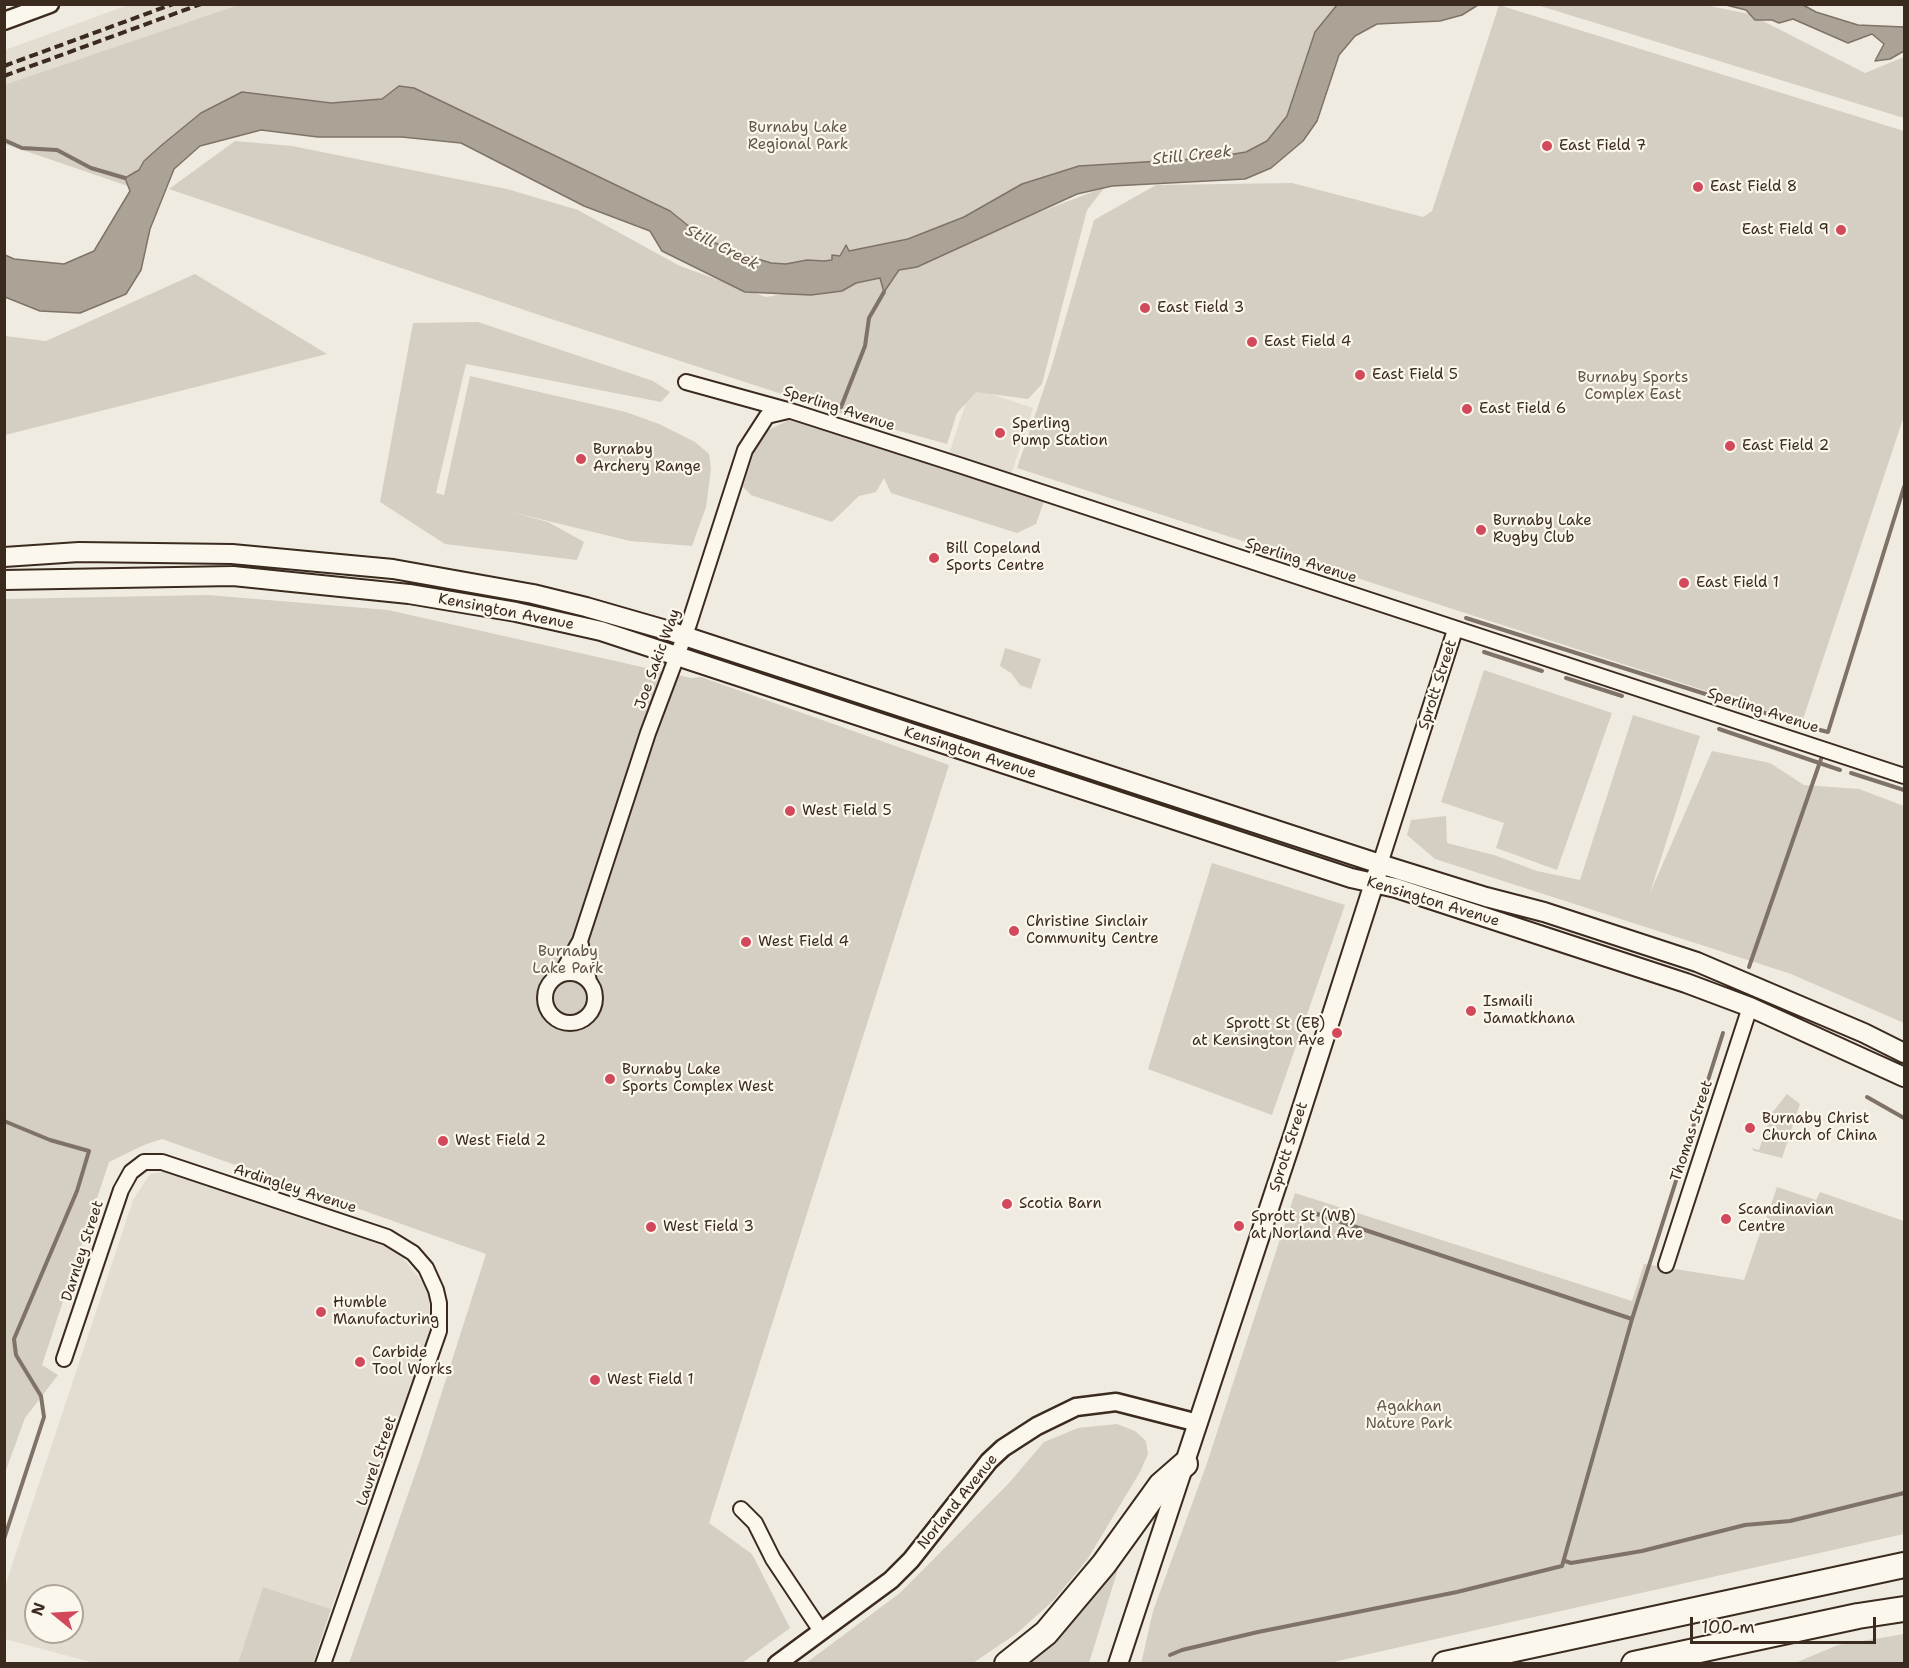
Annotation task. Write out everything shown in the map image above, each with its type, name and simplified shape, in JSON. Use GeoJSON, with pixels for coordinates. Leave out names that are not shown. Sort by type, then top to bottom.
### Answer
{"type":"FeatureCollection","features":[{"type":"Feature","properties":{"kind":"highway"},"geometry":{"type":"LineString","coordinates":[[1006,1664],[1046,1633],[1104,1564],[1161,1485],[1185,1464]]}},
{"type":"Feature","properties":{"kind":"highway"},"geometry":{"type":"LineString","coordinates":[[1444,1664],[1905,1565]]}},
{"type":"Feature","properties":{"kind":"highway"},"geometry":{"type":"LineString","coordinates":[[1634,1664],[1858,1617],[1905,1610]]}},
{"type":"Feature","properties":{"kind":"main road","name":"Kensington Avenue"},"geometry":{"type":"LineString","coordinates":[[4,556],[79,552],[232,554],[393,569],[533,594],[685,637],[1380,864],[1697,962],[1864,1033],[1905,1053]]}},
{"type":"Feature","properties":{"kind":"main road","name":"Kensington Avenue"},"geometry":{"type":"LineString","coordinates":[[4,580],[233,576],[366,588],[527,614],[601,631],[1686,983],[1750,1007],[1905,1077]]}},
{"type":"Feature","properties":{"kind":"main road","name":"Sprott Street"},"geometry":{"type":"LineString","coordinates":[[1118,1664],[1380,864]]}},
{"type":"Feature","properties":{"kind":"main road"},"geometry":{"type":"LineString","coordinates":[[1750,1007],[1759,989]]}},
{"type":"Feature","properties":{"kind":"street"},"geometry":{"type":"LineString","coordinates":[[4,21],[50,4]]}},
{"type":"Feature","properties":{"kind":"street","name":"Sperling Avenue"},"geometry":{"type":"LineString","coordinates":[[686,382],[791,411],[1905,776]]}},
{"type":"Feature","properties":{"kind":"street","name":"Joe Sakic Way"},"geometry":{"type":"LineString","coordinates":[[580,941],[589,981],[595,995],[592,1010],[579,1021],[563,1022],[549,1013],[545,997],[550,981],[561,974],[580,941],[648,733],[685,637],[745,450],[767,416],[791,411]]}},
{"type":"Feature","properties":{"kind":"street","name":"Sprott Street"},"geometry":{"type":"LineString","coordinates":[[1380,864],[1455,630]]}},
{"type":"Feature","properties":{"kind":"street"},"geometry":{"type":"LineString","coordinates":[[561,974],[577,974],[589,981]]}},
{"type":"Feature","properties":{"kind":"street","name":"Thomas Street"},"geometry":{"type":"LineString","coordinates":[[1666,1265],[1750,1007]]}},
{"type":"Feature","properties":{"kind":"street","name":"Ardingley Avenue"},"geometry":{"type":"LineString","coordinates":[[144,1162],[162,1162],[387,1237],[413,1253],[426,1268]]}},
{"type":"Feature","properties":{"kind":"street","name":"Darnley Street"},"geometry":{"type":"LineString","coordinates":[[64,1359],[121,1190],[131,1172],[144,1162]]}},
{"type":"Feature","properties":{"kind":"street","name":"Laurel Street"},"geometry":{"type":"LineString","coordinates":[[323,1664],[439,1330],[441,1317],[438,1296],[426,1268]]}},
{"type":"Feature","properties":{"kind":"street","name":"Norland Avenue"},"geometry":{"type":"LineString","coordinates":[[777,1664],[891,1580],[911,1560],[989,1461],[1003,1448],[1036,1426],[1076,1407],[1116,1402],[1198,1423]]}},
{"type":"Feature","properties":{"kind":"street"},"geometry":{"type":"LineString","coordinates":[[741,1509],[755,1523],[773,1559],[821,1631]]}},
{"type":"Feature","properties":{"kind":"shaded area"},"geometry":{"type":"Polygon","coordinates":[[[128,5],[238,5],[5,85],[5,50],[128,5]]]}},
{"type":"Feature","properties":{"kind":"shaded area"},"geometry":{"type":"Polygon","coordinates":[[[971,387],[1033,408],[1011,475],[949,454],[971,387]]]}},
{"type":"Feature","properties":{"kind":"shaded area"},"geometry":{"type":"Polygon","coordinates":[[[174,1170],[395,1248],[428,1289],[431,1332],[331,1609],[263,1587],[238,1663],[94,1663],[5,1639],[5,1586],[133,1200],[150,1174],[174,1170]]]}},
{"type":"Feature","properties":{"kind":"green space","name":"Burnaby Lake Regional Park"},"geometry":{"type":"Polygon","coordinates":[[[238,5],[1363,5],[1290,117],[1265,149],[1199,163],[1071,174],[942,231],[798,274],[713,250],[426,104],[226,107],[128,186],[5,144],[4,85],[238,5]]]}},
{"type":"Feature","properties":{"kind":"green space","name":"Burnaby Sports Complex East"},"geometry":{"type":"Polygon","coordinates":[[[1499,5],[1904,131],[1904,416],[1802,722],[1017,468],[1051,368],[1094,220],[1156,185],[1292,183],[1423,217],[1432,211],[1499,5]]]}},
{"type":"Feature","properties":{"kind":"green space"},"geometry":{"type":"Polygon","coordinates":[[[1537,5],[1705,5],[1749,14],[1865,73],[1904,57],[1904,118],[1537,5]]]}},
{"type":"Feature","properties":{"kind":"green space"},"geometry":{"type":"Polygon","coordinates":[[[235,141],[292,146],[507,189],[578,210],[680,266],[766,297],[863,280],[1105,187],[1087,210],[1042,384],[1028,399],[976,392],[957,413],[947,444],[874,424],[548,318],[169,189],[235,141]]]}},
{"type":"Feature","properties":{"kind":"green space"},"geometry":{"type":"Polygon","coordinates":[[[195,274],[327,354],[5,435],[5,336],[46,341],[195,274]]]}},
{"type":"Feature","properties":{"kind":"green space"},"geometry":{"type":"Polygon","coordinates":[[[478,322],[653,381],[670,392],[661,402],[466,364],[436,493],[444,495],[470,376],[626,412],[659,424],[695,442],[709,454],[711,469],[706,507],[692,546],[630,541],[507,511],[548,522],[584,542],[577,560],[445,544],[380,502],[413,323],[478,322]]]}},
{"type":"Feature","properties":{"kind":"green space"},"geometry":{"type":"Polygon","coordinates":[[[789,420],[1044,501],[1036,524],[1017,533],[891,493],[884,478],[876,492],[859,496],[832,522],[751,495],[743,487],[758,440],[764,432],[789,420]]]}},
{"type":"Feature","properties":{"kind":"green space","name":"Burnaby Lake Park"},"geometry":{"type":"Polygon","coordinates":[[[208,595],[388,610],[691,678],[701,677],[949,765],[709,1523],[752,1554],[790,1628],[742,1663],[349,1663],[422,1454],[486,1254],[162,1139],[109,1162],[42,1365],[58,1375],[25,1418],[5,1473],[4,599],[208,595]]]}},
{"type":"Feature","properties":{"kind":"green space"},"geometry":{"type":"Polygon","coordinates":[[[1005,648],[1041,659],[1031,689],[1020,685],[1011,673],[1000,666],[1005,648]]]}},
{"type":"Feature","properties":{"kind":"green space"},"geometry":{"type":"Polygon","coordinates":[[[1484,670],[1612,713],[1557,870],[1496,848],[1504,823],[1441,802],[1484,670]]]}},
{"type":"Feature","properties":{"kind":"green space"},"geometry":{"type":"Polygon","coordinates":[[[1633,715],[1700,736],[1650,893],[1712,751],[1770,763],[1804,785],[1859,789],[1904,806],[1904,1023],[1791,974],[1435,859],[1407,835],[1411,820],[1446,816],[1447,843],[1494,855],[1537,871],[1580,880],[1633,715]]]}},
{"type":"Feature","properties":{"kind":"green space"},"geometry":{"type":"Polygon","coordinates":[[[1212,863],[1345,905],[1272,1115],[1148,1069],[1212,863]]]}},
{"type":"Feature","properties":{"kind":"green space"},"geometry":{"type":"Polygon","coordinates":[[[1787,1094],[1800,1104],[1782,1158],[1754,1151],[1751,1148],[1759,1150],[1771,1114],[1787,1094]]]}},
{"type":"Feature","properties":{"kind":"green space","name":"Agakhan Nature Park"},"geometry":{"type":"Polygon","coordinates":[[[1777,1187],[1816,1200],[1820,1192],[1904,1221],[1904,1534],[1329,1663],[1141,1664],[1153,1611],[1207,1463],[1295,1193],[1632,1301],[1644,1264],[1744,1280],[1760,1233],[1770,1227],[1766,1219],[1777,1187]]]}},
{"type":"Feature","properties":{"kind":"green space"},"geometry":{"type":"Polygon","coordinates":[[[1117,1424],[1135,1431],[1146,1441],[1148,1454],[1140,1472],[1087,1560],[1053,1601],[1016,1634],[973,1663],[806,1663],[900,1593],[1009,1483],[1044,1442],[1078,1428],[1117,1424]]]}},
{"type":"Feature","properties":{"kind":"green space"},"geometry":{"type":"Polygon","coordinates":[[[1123,1553],[1089,1663],[1018,1664],[1123,1553]]]}},
{"type":"Feature","properties":{"kind":"green space"},"geometry":{"type":"Polygon","coordinates":[[[263,1587],[331,1609],[313,1663],[238,1663],[263,1587]]]}},
{"type":"Feature","properties":{"kind":"green space"},"geometry":{"type":"Polygon","coordinates":[[[1904,1634],[1904,1663],[1795,1663],[1838,1645],[1904,1634]]]}},
{"type":"Feature","properties":{"kind":"water","name":"Still Creek"},"geometry":{"type":"Polygon","coordinates":[[[1337,5],[1478,5],[1462,15],[1440,21],[1377,24],[1355,36],[1339,55],[1317,121],[1303,141],[1271,168],[1245,179],[1112,186],[1077,194],[917,267],[899,270],[884,292],[880,278],[856,283],[842,291],[811,295],[745,292],[662,251],[650,231],[584,206],[461,143],[402,137],[318,137],[261,130],[200,146],[174,169],[150,229],[141,270],[126,294],[80,313],[40,311],[5,297],[5,255],[14,259],[64,264],[94,251],[130,191],[125,178],[139,170],[144,161],[201,113],[242,92],[331,103],[382,99],[399,86],[414,88],[670,211],[701,236],[732,251],[771,263],[824,261],[832,260],[832,255],[840,256],[846,245],[849,251],[908,239],[964,217],[1022,184],[1079,166],[1210,158],[1246,152],[1267,141],[1287,116],[1315,32],[1337,5]]]}},
{"type":"Feature","properties":{"kind":"water"},"geometry":{"type":"Polygon","coordinates":[[[1726,5],[1803,5],[1816,12],[1858,25],[1904,27],[1904,51],[1890,59],[1875,61],[1884,44],[1872,34],[1848,43],[1793,19],[1779,23],[1772,20],[1755,20],[1746,10],[1726,5]]]}},
{"type":"Feature","properties":{"kind":"waterway"},"geometry":{"type":"LineString","coordinates":[[4,140],[22,148],[57,150],[91,168],[125,178]]}},
{"type":"Feature","properties":{"kind":"waterway"},"geometry":{"type":"LineString","coordinates":[[841,407],[865,346],[869,318],[884,292]]}},
{"type":"Feature","properties":{"kind":"waterway"},"geometry":{"type":"LineString","coordinates":[[1816,729],[1828,732],[1904,487]]}},
{"type":"Feature","properties":{"kind":"waterway"},"geometry":{"type":"LineString","coordinates":[[1466,618],[1800,724]]}},
{"type":"Feature","properties":{"kind":"waterway"},"geometry":{"type":"LineString","coordinates":[[1484,652],[1542,671]]}},
{"type":"Feature","properties":{"kind":"waterway"},"geometry":{"type":"LineString","coordinates":[[1566,678],[1622,696]]}},
{"type":"Feature","properties":{"kind":"waterway"},"geometry":{"type":"LineString","coordinates":[[1719,729],[1840,770]]}},
{"type":"Feature","properties":{"kind":"waterway"},"geometry":{"type":"LineString","coordinates":[[1749,967],[1821,759]]}},
{"type":"Feature","properties":{"kind":"waterway"},"geometry":{"type":"LineString","coordinates":[[1851,773],[1904,790]]}},
{"type":"Feature","properties":{"kind":"waterway"},"geometry":{"type":"LineString","coordinates":[[1170,1655],[1182,1650],[1258,1632],[1457,1592],[1562,1566],[1632,1319],[1723,1033]]}},
{"type":"Feature","properties":{"kind":"waterway"},"geometry":{"type":"LineString","coordinates":[[1867,1097],[1904,1118]]}},
{"type":"Feature","properties":{"kind":"waterway"},"geometry":{"type":"LineString","coordinates":[[4,1121],[50,1140],[89,1151],[77,1191],[14,1339],[16,1355],[41,1396],[44,1417],[4,1539]]}},
{"type":"Feature","properties":{"kind":"waterway"},"geometry":{"type":"LineString","coordinates":[[1305,1210],[1632,1319]]}},
{"type":"Feature","properties":{"kind":"waterway"},"geometry":{"type":"LineString","coordinates":[[1565,1561],[1571,1563],[1642,1551],[1745,1525],[1790,1521],[1904,1493]]}},
{"type":"Feature","properties":{"kind":"railway"},"geometry":{"type":"LineString","coordinates":[[4,66],[173,4]]}},
{"type":"Feature","properties":{"kind":"railway"},"geometry":{"type":"LineString","coordinates":[[4,76],[201,4]]}},
{"type":"Feature","properties":{"kind":"place","name":"East Field 7"},"geometry":{"type":"Point","coordinates":[1547,146]}},
{"type":"Feature","properties":{"kind":"place","name":"East Field 8"},"geometry":{"type":"Point","coordinates":[1698,187]}},
{"type":"Feature","properties":{"kind":"place","name":"East Field 9"},"geometry":{"type":"Point","coordinates":[1841,230]}},
{"type":"Feature","properties":{"kind":"place","name":"East Field 3"},"geometry":{"type":"Point","coordinates":[1145,308]}},
{"type":"Feature","properties":{"kind":"place","name":"East Field 4"},"geometry":{"type":"Point","coordinates":[1252,342]}},
{"type":"Feature","properties":{"kind":"place","name":"East Field 5"},"geometry":{"type":"Point","coordinates":[1360,375]}},
{"type":"Feature","properties":{"kind":"place","name":"East Field 6"},"geometry":{"type":"Point","coordinates":[1467,409]}},
{"type":"Feature","properties":{"kind":"place","name":"Sperling Pump Station"},"geometry":{"type":"Point","coordinates":[1000,433]}},
{"type":"Feature","properties":{"kind":"place","name":"East Field 2"},"geometry":{"type":"Point","coordinates":[1730,446]}},
{"type":"Feature","properties":{"kind":"place","name":"Burnaby Archery Range"},"geometry":{"type":"Point","coordinates":[581,459]}},
{"type":"Feature","properties":{"kind":"place","name":"Burnaby Lake Rugby Club"},"geometry":{"type":"Point","coordinates":[1481,530]}},
{"type":"Feature","properties":{"kind":"place","name":"Bill Copeland Sports Centre"},"geometry":{"type":"Point","coordinates":[934,558]}},
{"type":"Feature","properties":{"kind":"place","name":"East Field 1"},"geometry":{"type":"Point","coordinates":[1684,583]}},
{"type":"Feature","properties":{"kind":"place","name":"West Field 5"},"geometry":{"type":"Point","coordinates":[790,811]}},
{"type":"Feature","properties":{"kind":"place","name":"Christine Sinclair Community Centre"},"geometry":{"type":"Point","coordinates":[1014,931]}},
{"type":"Feature","properties":{"kind":"place","name":"West Field 4"},"geometry":{"type":"Point","coordinates":[746,942]}},
{"type":"Feature","properties":{"kind":"place","name":"Ismaili Jamatkhana"},"geometry":{"type":"Point","coordinates":[1471,1011]}},
{"type":"Feature","properties":{"kind":"place","name":"Sprott St (EB) at Kensington Ave"},"geometry":{"type":"Point","coordinates":[1337,1033]}},
{"type":"Feature","properties":{"kind":"place","name":"Burnaby Lake Sports Complex West"},"geometry":{"type":"Point","coordinates":[610,1079]}},
{"type":"Feature","properties":{"kind":"place","name":"Burnaby Christ Church of China"},"geometry":{"type":"Point","coordinates":[1750,1128]}},
{"type":"Feature","properties":{"kind":"place","name":"West Field 2"},"geometry":{"type":"Point","coordinates":[443,1141]}},
{"type":"Feature","properties":{"kind":"place","name":"Scotia Barn"},"geometry":{"type":"Point","coordinates":[1007,1204]}},
{"type":"Feature","properties":{"kind":"place","name":"Scandinavian Centre"},"geometry":{"type":"Point","coordinates":[1726,1219]}},
{"type":"Feature","properties":{"kind":"place","name":"Sprott St (WB) at Norland Ave"},"geometry":{"type":"Point","coordinates":[1239,1226]}},
{"type":"Feature","properties":{"kind":"place","name":"West Field 3"},"geometry":{"type":"Point","coordinates":[651,1227]}},
{"type":"Feature","properties":{"kind":"place","name":"Humble Manufacturing"},"geometry":{"type":"Point","coordinates":[321,1312]}},
{"type":"Feature","properties":{"kind":"place","name":"Carbide Tool Works"},"geometry":{"type":"Point","coordinates":[360,1362]}},
{"type":"Feature","properties":{"kind":"place","name":"West Field 1"},"geometry":{"type":"Point","coordinates":[595,1380]}}]}
